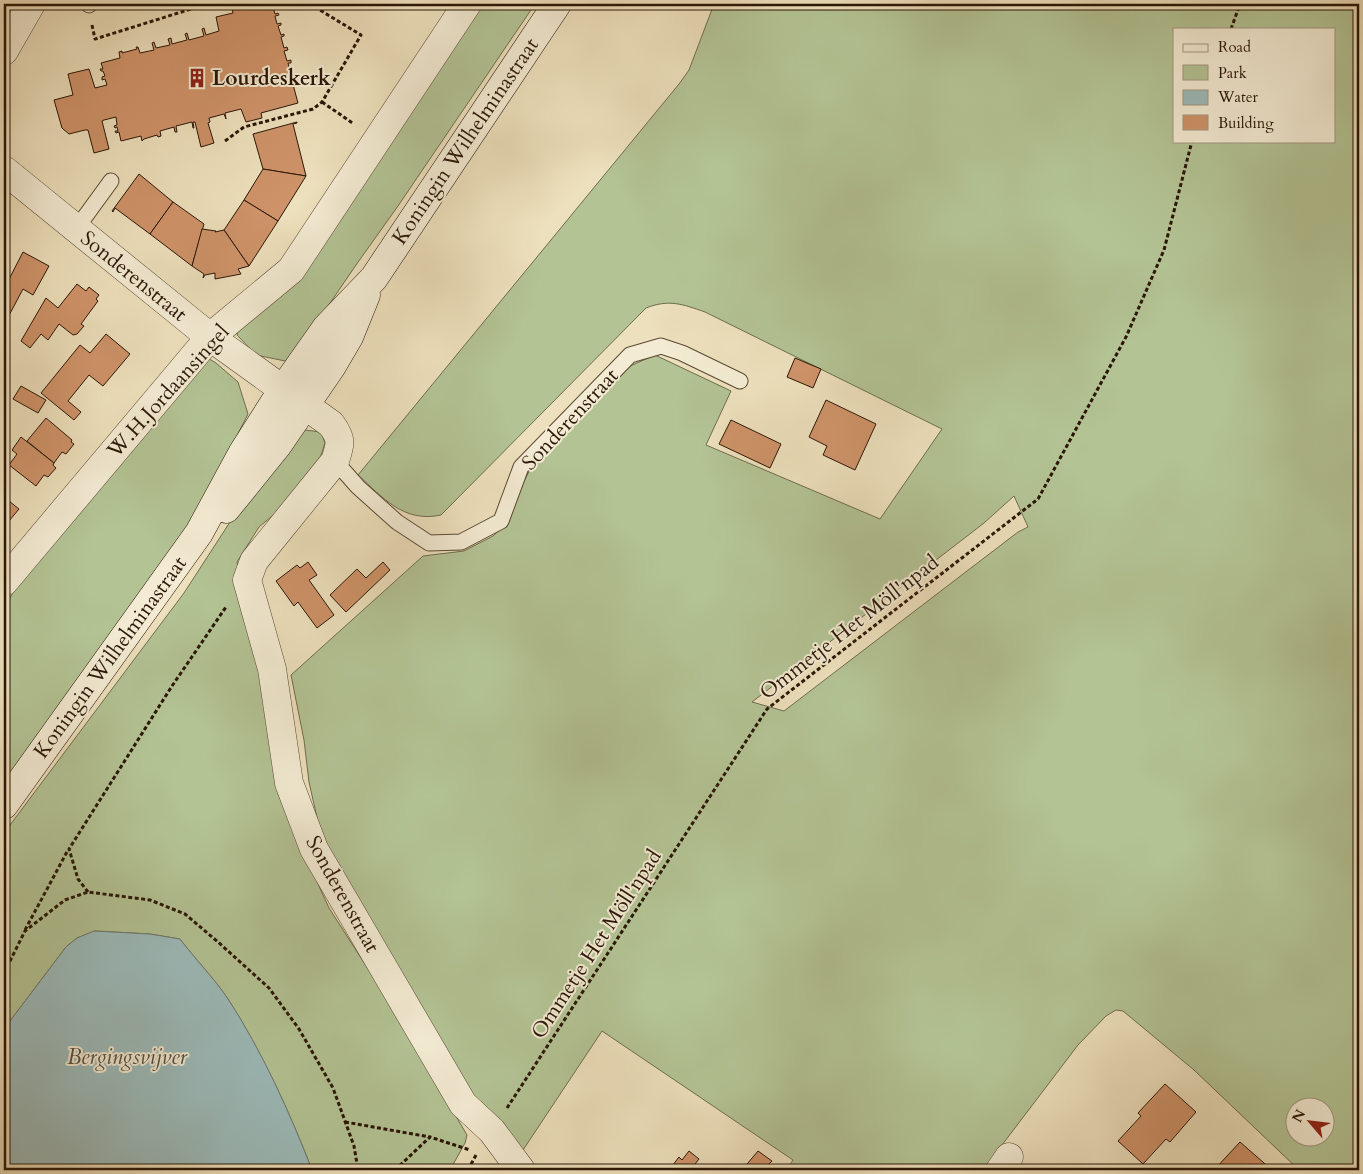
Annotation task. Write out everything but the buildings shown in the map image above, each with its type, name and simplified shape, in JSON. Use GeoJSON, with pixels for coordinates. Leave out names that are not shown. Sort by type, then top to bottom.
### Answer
{"type":"FeatureCollection","features":[{"type":"Feature","properties":{"kind":"street"},"geometry":{"type":"LineString","coordinates":[[4,51],[31,4]]}},
{"type":"Feature","properties":{"kind":"street","name":"W.H.Jordaansingel"},"geometry":{"type":"LineString","coordinates":[[4,582],[210,337],[291,270],[467,4]]}},
{"type":"Feature","properties":{"kind":"street","name":"Koningin Wilhelminastraat"},"geometry":{"type":"LineString","coordinates":[[4,805],[199,533],[229,506],[277,446],[294,397],[332,366],[348,337],[374,278],[557,4]]}},
{"type":"Feature","properties":{"kind":"street","name":"Sonderenstraat"},"geometry":{"type":"LineString","coordinates":[[4,170],[210,337],[331,424],[340,436],[339,450],[335,461],[254,561],[247,580],[272,668],[289,783],[314,849],[485,1142],[521,1170]]}},
{"type":"Feature","properties":{"kind":"lane"},"geometry":{"type":"LineString","coordinates":[[76,229],[111,181]]}},
{"type":"Feature","properties":{"kind":"lane","name":"Sonderenstraat"},"geometry":{"type":"LineString","coordinates":[[335,461],[358,487],[397,522],[414,534],[429,543],[461,542],[500,521],[521,467],[630,355],[661,346],[682,353],[740,381]]}},
{"type":"Feature","properties":{"kind":"path"},"geometry":{"type":"LineString","coordinates":[[89,4],[95,39],[207,4]]}},
{"type":"Feature","properties":{"kind":"path"},"geometry":{"type":"LineString","coordinates":[[225,141],[244,127],[314,109],[322,102],[361,35],[310,4]]}},
{"type":"Feature","properties":{"kind":"path"},"geometry":{"type":"LineString","coordinates":[[1231,28],[1240,4]]}},
{"type":"Feature","properties":{"kind":"path"},"geometry":{"type":"LineString","coordinates":[[322,102],[377,140]]}},
{"type":"Feature","properties":{"kind":"path","name":"Ommetje Het Möll'npad"},"geometry":{"type":"LineString","coordinates":[[468,1170],[767,709],[1038,499],[1126,338],[1164,250],[1192,142]]}},
{"type":"Feature","properties":{"kind":"path"},"geometry":{"type":"LineString","coordinates":[[4,973],[69,849],[172,686],[247,580]]}},
{"type":"Feature","properties":{"kind":"path"},"geometry":{"type":"LineString","coordinates":[[69,849],[78,879],[88,892]]}},
{"type":"Feature","properties":{"kind":"path"},"geometry":{"type":"LineString","coordinates":[[25,931],[65,900],[88,892],[150,900],[185,914],[269,988],[299,1029],[333,1088],[354,1146],[358,1170]]}},
{"type":"Feature","properties":{"kind":"path"},"geometry":{"type":"LineString","coordinates":[[345,1122],[430,1137],[485,1142]]}},
{"type":"Feature","properties":{"kind":"path"},"geometry":{"type":"LineString","coordinates":[[395,1170],[430,1137]]}},
{"type":"Feature","properties":{"kind":"green space"},"geometry":{"type":"Polygon","coordinates":[[[480,4],[535,4],[290,362],[256,355],[237,335],[241,321],[480,4]]]}},
{"type":"Feature","properties":{"kind":"green space"},"geometry":{"type":"Polygon","coordinates":[[[714,4],[1359,4],[1359,1170],[1299,1170],[1194,1070],[1123,1011],[1116,1010],[1106,1016],[1078,1045],[1002,1145],[988,1170],[786,1170],[793,1160],[602,1031],[523,1150],[476,1102],[336,867],[318,822],[309,782],[304,740],[291,675],[423,556],[464,551],[493,536],[506,524],[521,487],[535,460],[630,366],[655,355],[731,391],[706,445],[880,519],[942,429],[705,312],[669,303],[646,308],[441,515],[428,517],[405,512],[385,500],[358,475],[679,84],[689,70],[714,4]],[[1014,496],[984,523],[752,702],[784,711],[1018,532],[1028,527],[1014,496]]]}},
{"type":"Feature","properties":{"kind":"green space"},"geometry":{"type":"Polygon","coordinates":[[[201,354],[216,363],[238,382],[248,414],[177,544],[4,787],[4,610],[20,578],[201,354]]]}},
{"type":"Feature","properties":{"kind":"green space"},"geometry":{"type":"Polygon","coordinates":[[[297,429],[321,432],[325,443],[317,468],[291,500],[259,527],[237,562],[298,840],[329,908],[384,994],[467,1135],[465,1143],[450,1170],[312,1170],[284,1104],[252,1039],[223,991],[180,939],[150,934],[95,931],[77,938],[66,947],[4,1029],[4,833],[184,593],[241,505],[297,429]]]}},
{"type":"Feature","properties":{"kind":"water","name":"Bergingsvijver"},"geometry":{"type":"Polygon","coordinates":[[[94,931],[150,934],[180,939],[223,991],[264,1061],[312,1170],[4,1170],[4,1029],[66,947],[77,938],[94,931]]]}},
{"type":"Feature","properties":{"kind":"place","name":"Lourdeskerk"},"geometry":{"type":"Point","coordinates":[197,78]}}]}
